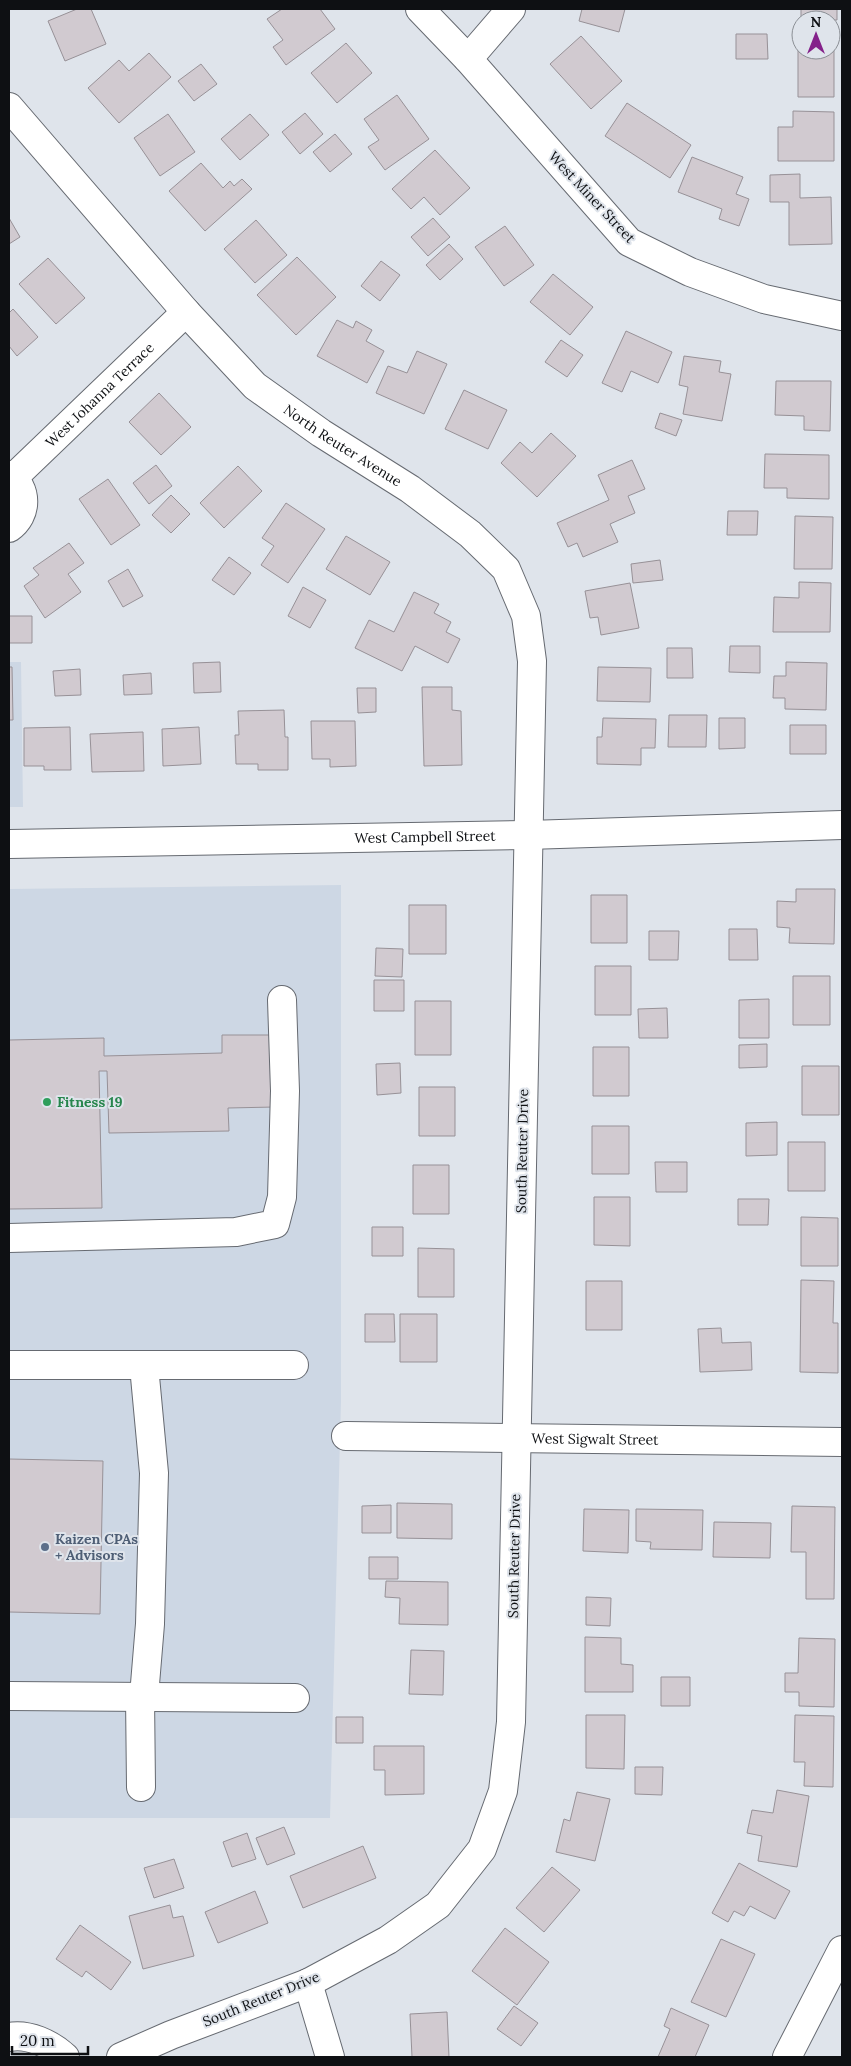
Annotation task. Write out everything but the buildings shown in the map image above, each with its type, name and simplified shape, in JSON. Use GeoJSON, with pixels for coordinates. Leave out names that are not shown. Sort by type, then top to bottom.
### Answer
{"type":"FeatureCollection","features":[{"type":"Feature","properties":{"kind":"street","name":"West Miner Street"},"geometry":{"type":"LineString","coordinates":[[420,9],[468,59],[629,242],[690,272],[764,299],[842,316]]}},
{"type":"Feature","properties":{"kind":"street"},"geometry":{"type":"LineString","coordinates":[[468,59],[511,9]]}},
{"type":"Feature","properties":{"kind":"street","name":"North Reuter Avenue"},"geometry":{"type":"LineString","coordinates":[[9,107],[186,312],[255,386],[321,433],[410,489],[470,534],[506,569],[526,616],[532,661],[528,835]]}},
{"type":"Feature","properties":{"kind":"street","name":"West Johanna Terrace"},"geometry":{"type":"LineString","coordinates":[[9,528],[20,516],[24,506],[20,486],[11,476],[186,312]]}},
{"type":"Feature","properties":{"kind":"street","name":"West Campbell Street"},"geometry":{"type":"LineString","coordinates":[[9,844],[528,835],[842,825]]}},
{"type":"Feature","properties":{"kind":"street","name":"South Reuter Drive"},"geometry":{"type":"LineString","coordinates":[[121,2057],[171,2035],[308,1982],[388,1940],[438,1905],[482,1849],[503,1791],[511,1722],[528,835]]}},
{"type":"Feature","properties":{"kind":"street"},"geometry":{"type":"LineString","coordinates":[[9,1238],[236,1232],[275,1224],[282,1197],[283,1178],[285,1091],[282,1000]]}},
{"type":"Feature","properties":{"kind":"street"},"geometry":{"type":"LineString","coordinates":[[9,1365],[294,1365]]}},
{"type":"Feature","properties":{"kind":"street"},"geometry":{"type":"LineString","coordinates":[[141,1787],[142,1696],[150,1624],[154,1482],[144,1366]]}},
{"type":"Feature","properties":{"kind":"street","name":"West Sigwalt Street"},"geometry":{"type":"LineString","coordinates":[[346,1436],[842,1442]]}},
{"type":"Feature","properties":{"kind":"street"},"geometry":{"type":"LineString","coordinates":[[9,1696],[295,1698]]}},
{"type":"Feature","properties":{"kind":"street"},"geometry":{"type":"LineString","coordinates":[[787,2057],[842,1950]]}},
{"type":"Feature","properties":{"kind":"street"},"geometry":{"type":"LineString","coordinates":[[308,1982],[330,2057]]}},
{"type":"Feature","properties":{"kind":"street"},"geometry":{"type":"LineString","coordinates":[[9,2037],[20,2034],[55,2048],[65,2057]]}},
{"type":"Feature","properties":{"kind":"shaded area"},"geometry":{"type":"Polygon","coordinates":[[[9,662],[21,662],[23,807],[9,807],[9,662]]]}},
{"type":"Feature","properties":{"kind":"shaded area"},"geometry":{"type":"Polygon","coordinates":[[[341,885],[341,1401],[330,1818],[9,1818],[9,889],[341,885]]]}},
{"type":"Feature","properties":{"kind":"place","name":"Fitness 19"},"geometry":{"type":"Point","coordinates":[47,1102]}},
{"type":"Feature","properties":{"kind":"place","name":"Kaizen CPAs + Advisors"},"geometry":{"type":"Point","coordinates":[45,1547]}}]}
